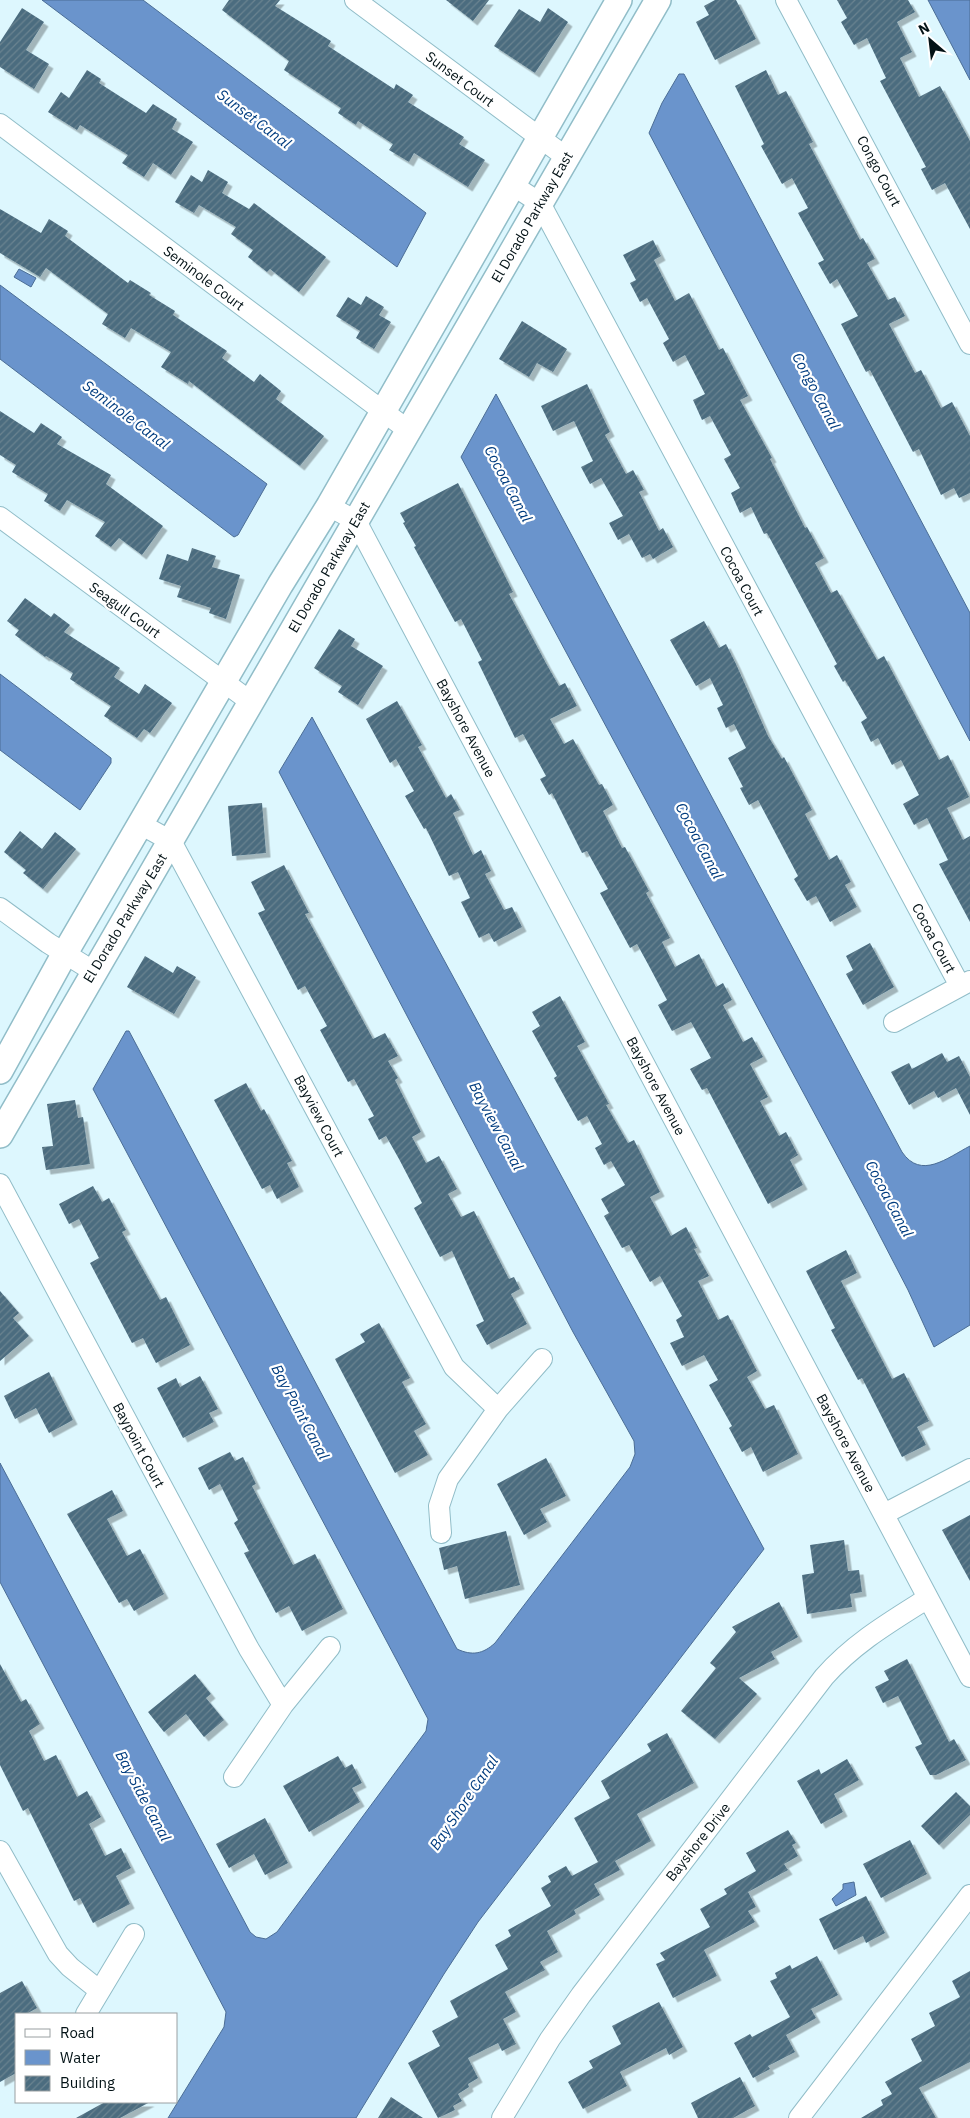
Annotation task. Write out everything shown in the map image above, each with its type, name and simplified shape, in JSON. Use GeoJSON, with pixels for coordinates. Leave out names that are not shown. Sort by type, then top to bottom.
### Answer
{"type":"FeatureCollection","features":[{"type":"Feature","properties":{"kind":"street","name":"Sunset Court"},"geometry":{"type":"LineString","coordinates":[[355,0],[566,157]]}},
{"type":"Feature","properties":{"kind":"street"},"geometry":{"type":"LineString","coordinates":[[0,1071],[65,953],[142,825],[280,585],[329,506],[619,0]]}},
{"type":"Feature","properties":{"kind":"street","name":"El Dorado Parkway East"},"geometry":{"type":"LineString","coordinates":[[0,1135],[93,971],[171,841],[658,0]]}},
{"type":"Feature","properties":{"kind":"street","name":"Congo Court"},"geometry":{"type":"LineString","coordinates":[[786,0],[970,344]]}},
{"type":"Feature","properties":{"kind":"street","name":"Seminole Court"},"geometry":{"type":"LineString","coordinates":[[0,124],[408,430]]}},
{"type":"Feature","properties":{"kind":"street","name":"Cocoa Court"},"geometry":{"type":"LineString","coordinates":[[514,186],[540,203],[965,984],[894,1022]]}},
{"type":"Feature","properties":{"kind":"street"},"geometry":{"type":"LineString","coordinates":[[329,506],[356,521]]}},
{"type":"Feature","properties":{"kind":"street","name":"Seagull Court"},"geometry":{"type":"LineString","coordinates":[[0,517],[251,702]]}},
{"type":"Feature","properties":{"kind":"street","name":"Bayshore Avenue"},"geometry":{"type":"LineString","coordinates":[[356,521],[970,1677]]}},
{"type":"Feature","properties":{"kind":"street"},"geometry":{"type":"LineString","coordinates":[[142,825],[171,841]]}},
{"type":"Feature","properties":{"kind":"street","name":"Bayview Court"},"geometry":{"type":"LineString","coordinates":[[171,841],[454,1367],[498,1409]]}},
{"type":"Feature","properties":{"kind":"street"},"geometry":{"type":"LineString","coordinates":[[0,908],[93,971]]}},
{"type":"Feature","properties":{"kind":"street","name":"Baypoint Court"},"geometry":{"type":"LineString","coordinates":[[0,1184],[249,1649],[282,1705]]}},
{"type":"Feature","properties":{"kind":"street"},"geometry":{"type":"LineString","coordinates":[[442,1533],[438,1514],[444,1488],[498,1409],[542,1359]]}},
{"type":"Feature","properties":{"kind":"street"},"geometry":{"type":"LineString","coordinates":[[884,1514],[970,1469]]}},
{"type":"Feature","properties":{"kind":"street","name":"Bayshore Drive"},"geometry":{"type":"LineString","coordinates":[[502,2118],[550,2039],[581,1995],[824,1677],[837,1662],[867,1636],[928,1598]]}},
{"type":"Feature","properties":{"kind":"street"},"geometry":{"type":"LineString","coordinates":[[234,1777],[282,1705],[330,1647]]}},
{"type":"Feature","properties":{"kind":"street"},"geometry":{"type":"LineString","coordinates":[[0,1851],[58,1954],[70,1967],[100,1991]]}},
{"type":"Feature","properties":{"kind":"street"},"geometry":{"type":"LineString","coordinates":[[798,2118],[970,1895]]}},
{"type":"Feature","properties":{"kind":"street"},"geometry":{"type":"LineString","coordinates":[[87,2013],[134,1934]]}},
{"type":"Feature","properties":{"kind":"water","name":"Sunset Canal"},"geometry":{"type":"Polygon","coordinates":[[[42,0],[143,0],[426,213],[397,267],[42,0]]]}},
{"type":"Feature","properties":{"kind":"water"},"geometry":{"type":"Polygon","coordinates":[[[928,0],[970,0],[970,80],[928,0]]]}},
{"type":"Feature","properties":{"kind":"water","name":"Congo Canal"},"geometry":{"type":"Polygon","coordinates":[[[679,74],[684,74],[970,613],[970,741],[649,133],[662,103],[679,74]]]}},
{"type":"Feature","properties":{"kind":"water"},"geometry":{"type":"Polygon","coordinates":[[[19,269],[36,278],[31,287],[14,277],[19,269]]]}},
{"type":"Feature","properties":{"kind":"water","name":"Seminole Canal"},"geometry":{"type":"Polygon","coordinates":[[[0,285],[267,484],[238,535],[234,537],[0,359],[0,285]]]}},
{"type":"Feature","properties":{"kind":"water","name":"Cocoa Canal"},"geometry":{"type":"Polygon","coordinates":[[[496,394],[902,1152],[917,1165],[926,1166],[943,1161],[970,1146],[970,1325],[934,1347],[908,1290],[867,1211],[461,457],[496,394]]]}},
{"type":"Feature","properties":{"kind":"water"},"geometry":{"type":"Polygon","coordinates":[[[0,674],[111,758],[111,763],[80,810],[0,750],[0,674]]]}},
{"type":"Feature","properties":{"kind":"water"},"geometry":{"type":"Polygon","coordinates":[[[312,717],[764,1549],[478,1922],[356,2118],[168,2118],[224,2027],[226,2012],[0,1582],[0,1463],[250,1932],[256,1937],[266,1939],[277,1932],[426,1731],[428,1719],[93,1089],[126,1031],[129,1031],[457,1649],[468,1653],[477,1653],[486,1650],[495,1643],[630,1467],[635,1454],[634,1441],[573,1332],[279,772],[312,717]]]}},
{"type":"Feature","properties":{"kind":"water"},"geometry":{"type":"Polygon","coordinates":[[[854,1882],[856,1895],[836,1906],[832,1899],[843,1889],[843,1884],[854,1882]]]}},
{"type":"Feature","properties":{"kind":"building"},"geometry":{"type":"Polygon","coordinates":[[[229,0],[280,0],[275,6],[331,41],[328,46],[394,89],[396,84],[413,95],[408,102],[464,137],[459,144],[485,160],[468,187],[414,153],[409,162],[389,150],[393,144],[358,121],[356,125],[338,113],[341,108],[284,70],[289,61],[222,10],[229,0]]]}},
{"type":"Feature","properties":{"kind":"building"},"geometry":{"type":"Polygon","coordinates":[[[446,0],[489,0],[473,21],[446,0]]]}},
{"type":"Feature","properties":{"kind":"building"},"geometry":{"type":"Polygon","coordinates":[[[715,0],[736,0],[756,39],[715,60],[696,22],[709,15],[704,6],[715,0]]]}},
{"type":"Feature","properties":{"kind":"building"},"geometry":{"type":"Polygon","coordinates":[[[837,0],[908,0],[915,12],[897,22],[912,52],[900,58],[919,97],[940,86],[970,141],[970,229],[945,183],[932,190],[921,169],[926,167],[880,81],[886,78],[867,38],[854,45],[841,22],[847,18],[837,0]]]}},
{"type":"Feature","properties":{"kind":"building"},"geometry":{"type":"Polygon","coordinates":[[[22,8],[44,22],[26,50],[49,64],[34,89],[0,67],[0,42],[22,8]]]}},
{"type":"Feature","properties":{"kind":"building"},"geometry":{"type":"Polygon","coordinates":[[[548,8],[568,22],[535,73],[494,46],[519,9],[540,22],[548,8]]]}},
{"type":"Feature","properties":{"kind":"building"},"geometry":{"type":"Polygon","coordinates":[[[87,70],[101,79],[99,83],[146,113],[153,104],[177,119],[172,129],[193,142],[171,175],[153,163],[144,177],[122,163],[128,155],[80,125],[77,130],[48,112],[61,92],[69,98],[87,70]]]}},
{"type":"Feature","properties":{"kind":"building"},"geometry":{"type":"Polygon","coordinates":[[[766,70],[778,95],[786,91],[813,142],[809,144],[860,240],[863,238],[875,259],[867,263],[888,300],[895,297],[905,316],[889,324],[915,373],[921,370],[941,408],[952,402],[970,436],[970,493],[959,498],[954,488],[941,495],[919,449],[913,452],[870,370],[866,372],[841,324],[858,316],[837,279],[830,284],[818,263],[824,260],[798,213],[808,208],[792,178],[782,184],[761,146],[764,144],[735,86],[766,70]]]}},
{"type":"Feature","properties":{"kind":"building"},"geometry":{"type":"Polygon","coordinates":[[[208,170],[228,182],[222,193],[249,209],[254,203],[326,257],[299,292],[270,269],[267,272],[248,257],[253,250],[231,234],[236,227],[199,205],[194,213],[175,202],[191,175],[202,182],[208,170]]]}},
{"type":"Feature","properties":{"kind":"building"},"geometry":{"type":"Polygon","coordinates":[[[0,209],[41,233],[49,219],[68,231],[65,236],[128,283],[130,280],[151,293],[149,295],[175,311],[173,315],[227,351],[222,358],[254,382],[260,374],[281,391],[276,399],[324,436],[300,466],[189,381],[188,384],[161,367],[171,352],[131,328],[125,338],[102,324],[108,314],[46,268],[40,277],[0,253],[0,209]]]}},
{"type":"Feature","properties":{"kind":"building"},"geometry":{"type":"Polygon","coordinates":[[[653,240],[661,256],[654,260],[675,301],[689,293],[719,350],[723,348],[748,396],[740,400],[772,458],[770,459],[805,528],[807,527],[824,558],[815,563],[831,593],[837,590],[877,660],[884,656],[939,760],[948,755],[969,797],[947,808],[963,840],[970,836],[970,922],[939,864],[948,860],[927,818],[914,825],[903,804],[919,795],[901,760],[892,765],[878,738],[871,742],[861,722],[867,718],[845,680],[843,682],[834,666],[837,664],[767,533],[764,534],[751,507],[740,513],[731,493],[740,488],[724,459],[731,455],[710,416],[702,420],[693,400],[705,394],[685,355],[673,362],[663,343],[669,339],[647,298],[640,302],[630,283],[636,280],[623,255],[653,240]]]}},
{"type":"Feature","properties":{"kind":"building"},"geometry":{"type":"Polygon","coordinates":[[[366,296],[384,307],[379,315],[391,322],[374,349],[356,338],[360,331],[336,316],[348,297],[361,305],[366,296]]]}},
{"type":"Feature","properties":{"kind":"building"},"geometry":{"type":"Polygon","coordinates":[[[522,321],[567,349],[553,372],[537,363],[529,377],[499,359],[522,321]]]}},
{"type":"Feature","properties":{"kind":"building"},"geometry":{"type":"Polygon","coordinates":[[[587,384],[610,432],[605,435],[626,474],[633,470],[644,490],[639,492],[659,531],[663,528],[673,547],[653,559],[650,554],[642,558],[629,534],[618,540],[609,523],[623,516],[601,478],[590,484],[581,467],[593,461],[574,421],[553,431],[541,406],[587,384]]]}},
{"type":"Feature","properties":{"kind":"building"},"geometry":{"type":"Polygon","coordinates":[[[0,411],[34,433],[41,423],[62,437],[57,444],[111,475],[106,484],[163,526],[142,555],[119,538],[111,547],[95,536],[105,522],[67,500],[60,511],[44,501],[48,494],[12,472],[16,465],[0,455],[0,411]]]}},
{"type":"Feature","properties":{"kind":"building"},"geometry":{"type":"Polygon","coordinates":[[[458,483],[513,592],[509,594],[559,686],[565,683],[577,706],[550,719],[564,744],[573,739],[599,785],[602,784],[613,805],[603,811],[622,848],[625,847],[649,891],[646,893],[670,938],[662,942],[675,967],[699,954],[716,987],[723,983],[732,1000],[723,1005],[743,1042],[752,1037],[763,1057],[750,1064],[768,1097],[760,1101],[779,1136],[786,1132],[798,1155],[790,1160],[803,1185],[768,1204],[707,1088],[702,1090],[690,1069],[711,1058],[691,1022],[672,1031],[658,1005],[667,1000],[649,966],[637,944],[630,948],[600,893],[608,889],[587,851],[582,853],[552,793],[549,795],[540,779],[546,776],[523,734],[515,738],[478,662],[482,660],[461,619],[455,622],[403,523],[405,522],[400,513],[458,483]]]}},
{"type":"Feature","properties":{"kind":"building"},"geometry":{"type":"Polygon","coordinates":[[[192,548],[216,556],[212,567],[240,575],[226,619],[209,613],[211,608],[177,597],[181,586],[159,579],[167,554],[188,561],[192,548]]]}},
{"type":"Feature","properties":{"kind":"building"},"geometry":{"type":"Polygon","coordinates":[[[25,598],[51,617],[54,613],[70,625],[64,632],[120,668],[114,677],[139,694],[145,684],[172,703],[150,733],[144,729],[137,738],[104,716],[111,706],[70,679],[73,673],[45,657],[15,635],[19,630],[7,621],[25,598]]]}},
{"type":"Feature","properties":{"kind":"building"},"geometry":{"type":"Polygon","coordinates":[[[704,621],[719,648],[726,644],[768,736],[782,759],[784,757],[812,810],[805,814],[829,860],[837,855],[851,882],[845,885],[857,907],[830,922],[816,896],[807,901],[794,879],[798,876],[758,800],[749,805],[740,788],[743,787],[728,758],[746,748],[734,724],[726,728],[717,708],[723,705],[710,678],[696,686],[670,640],[704,621]]]}},
{"type":"Feature","properties":{"kind":"building"},"geometry":{"type":"Polygon","coordinates":[[[339,629],[355,639],[351,646],[383,666],[358,705],[338,692],[342,686],[314,668],[339,629]]]}},
{"type":"Feature","properties":{"kind":"building"},"geometry":{"type":"Polygon","coordinates":[[[397,701],[422,745],[418,747],[446,798],[451,794],[460,810],[453,813],[473,855],[481,850],[491,871],[485,874],[504,910],[512,907],[522,927],[494,942],[489,933],[479,938],[461,902],[470,898],[458,872],[449,876],[426,828],[424,829],[405,796],[414,791],[396,759],[390,763],[366,719],[397,701]]]}},
{"type":"Feature","properties":{"kind":"building"},"geometry":{"type":"Polygon","coordinates":[[[262,803],[266,853],[232,856],[228,806],[262,803]]]}},
{"type":"Feature","properties":{"kind":"building"},"geometry":{"type":"Polygon","coordinates":[[[20,831],[42,849],[55,832],[76,849],[43,889],[23,873],[26,870],[4,852],[20,831]]]}},
{"type":"Feature","properties":{"kind":"building"},"geometry":{"type":"Polygon","coordinates":[[[284,865],[309,913],[305,914],[373,1039],[385,1033],[398,1056],[388,1061],[398,1078],[395,1080],[421,1132],[412,1137],[426,1163],[439,1156],[457,1189],[448,1194],[461,1217],[474,1211],[509,1279],[514,1277],[520,1289],[511,1294],[527,1324],[487,1345],[476,1325],[484,1321],[452,1251],[440,1257],[414,1208],[422,1203],[399,1159],[386,1136],[379,1140],[368,1119],[374,1116],[354,1079],[348,1082],[320,1030],[327,1026],[305,986],[298,990],[258,913],[265,910],[251,882],[284,865]]]}},
{"type":"Feature","properties":{"kind":"building"},"geometry":{"type":"Polygon","coordinates":[[[870,943],[894,987],[863,1005],[846,974],[853,970],[846,956],[870,943]]]}},
{"type":"Feature","properties":{"kind":"building"},"geometry":{"type":"Polygon","coordinates":[[[145,956],[173,973],[177,966],[196,977],[174,1014],[127,987],[145,956]]]}},
{"type":"Feature","properties":{"kind":"building"},"geometry":{"type":"Polygon","coordinates":[[[560,996],[585,1042],[577,1046],[609,1104],[606,1105],[628,1143],[634,1140],[660,1192],[650,1197],[671,1236],[686,1227],[697,1248],[694,1249],[709,1276],[698,1281],[718,1320],[728,1315],[757,1371],[747,1377],[765,1409],[774,1405],[798,1454],[763,1472],[751,1447],[742,1452],[729,1428],[732,1426],[709,1385],[718,1380],[704,1355],[682,1366],[670,1343],[684,1337],[676,1320],[682,1316],[660,1276],[650,1282],[629,1245],[622,1248],[604,1216],[609,1213],[601,1199],[625,1185],[611,1161],[604,1165],[595,1148],[602,1144],[587,1116],[578,1121],[554,1078],[557,1076],[532,1031],[540,1026],[532,1012],[560,996]]]}},
{"type":"Feature","properties":{"kind":"building"},"geometry":{"type":"Polygon","coordinates":[[[942,1053],[947,1062],[959,1056],[970,1077],[970,1115],[956,1088],[938,1098],[934,1091],[909,1105],[891,1072],[909,1063],[912,1069],[942,1053]]]}},
{"type":"Feature","properties":{"kind":"building"},"geometry":{"type":"Polygon","coordinates":[[[246,1083],[261,1111],[264,1109],[292,1161],[287,1163],[299,1187],[277,1199],[270,1185],[262,1189],[214,1100],[246,1083]]]}},
{"type":"Feature","properties":{"kind":"building"},"geometry":{"type":"Polygon","coordinates":[[[75,1100],[78,1118],[83,1117],[90,1164],[46,1170],[42,1147],[53,1146],[47,1104],[75,1100]]]}},
{"type":"Feature","properties":{"kind":"building"},"geometry":{"type":"Polygon","coordinates":[[[93,1186],[102,1202],[109,1198],[126,1230],[122,1232],[160,1300],[166,1297],[190,1345],[156,1363],[143,1338],[132,1343],[90,1263],[99,1258],[79,1219],[69,1224],[59,1204],[93,1186]]]}},
{"type":"Feature","properties":{"kind":"building"},"geometry":{"type":"Polygon","coordinates":[[[846,1250],[857,1273],[841,1281],[892,1379],[904,1373],[929,1421],[917,1427],[926,1445],[902,1457],[862,1378],[858,1380],[831,1330],[835,1328],[806,1271],[846,1250]]]}},
{"type":"Feature","properties":{"kind":"building"},"geometry":{"type":"Polygon","coordinates":[[[0,1291],[19,1313],[13,1318],[29,1336],[0,1361],[0,1291]]]}},
{"type":"Feature","properties":{"kind":"building"},"geometry":{"type":"Polygon","coordinates":[[[379,1323],[410,1378],[402,1382],[426,1424],[414,1431],[428,1455],[395,1473],[335,1359],[365,1342],[360,1334],[379,1323]]]}},
{"type":"Feature","properties":{"kind":"building"},"geometry":{"type":"Polygon","coordinates":[[[49,1372],[73,1420],[49,1433],[36,1408],[15,1419],[4,1396],[49,1372]]]}},
{"type":"Feature","properties":{"kind":"building"},"geometry":{"type":"Polygon","coordinates":[[[200,1376],[218,1409],[209,1413],[214,1422],[183,1438],[157,1388],[176,1378],[180,1387],[200,1376]]]}},
{"type":"Feature","properties":{"kind":"building"},"geometry":{"type":"Polygon","coordinates":[[[230,1452],[235,1461],[243,1457],[256,1484],[252,1486],[293,1565],[315,1554],[343,1609],[302,1631],[289,1606],[276,1613],[244,1553],[249,1551],[234,1523],[238,1520],[220,1484],[209,1490],[198,1468],[230,1452]]]}},
{"type":"Feature","properties":{"kind":"building"},"geometry":{"type":"Polygon","coordinates":[[[546,1458],[566,1496],[540,1509],[547,1522],[524,1535],[497,1484],[546,1458]]]}},
{"type":"Feature","properties":{"kind":"building"},"geometry":{"type":"Polygon","coordinates":[[[112,1490],[123,1511],[107,1519],[127,1556],[140,1549],[164,1594],[134,1611],[127,1599],[119,1603],[67,1514],[112,1490]]]}},
{"type":"Feature","properties":{"kind":"building"},"geometry":{"type":"Polygon","coordinates":[[[970,1515],[970,1581],[942,1530],[970,1515]]]}},
{"type":"Feature","properties":{"kind":"building"},"geometry":{"type":"Polygon","coordinates":[[[506,1531],[520,1585],[465,1599],[457,1566],[444,1570],[439,1548],[506,1531]]]}},
{"type":"Feature","properties":{"kind":"building"},"geometry":{"type":"Polygon","coordinates":[[[844,1540],[848,1571],[859,1570],[862,1592],[850,1594],[852,1607],[807,1614],[802,1575],[814,1573],[810,1545],[844,1540]]]}},
{"type":"Feature","properties":{"kind":"building"},"geometry":{"type":"Polygon","coordinates":[[[779,1602],[798,1637],[771,1652],[775,1659],[739,1678],[757,1694],[715,1739],[681,1711],[716,1668],[710,1663],[736,1632],[732,1627],[779,1602]]]}},
{"type":"Feature","properties":{"kind":"building"},"geometry":{"type":"Polygon","coordinates":[[[907,1659],[949,1742],[954,1739],[966,1760],[936,1775],[930,1775],[915,1747],[922,1744],[898,1696],[883,1703],[875,1687],[889,1680],[884,1671],[907,1659]]]}},
{"type":"Feature","properties":{"kind":"building"},"geometry":{"type":"Polygon","coordinates":[[[0,1664],[21,1702],[26,1699],[40,1724],[29,1731],[44,1761],[56,1755],[77,1797],[87,1791],[101,1817],[89,1824],[105,1856],[121,1848],[131,1868],[116,1876],[130,1904],[93,1923],[80,1898],[74,1901],[28,1808],[23,1811],[0,1765],[0,1664]]]}},
{"type":"Feature","properties":{"kind":"building"},"geometry":{"type":"Polygon","coordinates":[[[195,1674],[211,1694],[206,1698],[224,1720],[204,1737],[186,1714],[164,1732],[148,1712],[195,1674]]]}},
{"type":"Feature","properties":{"kind":"building"},"geometry":{"type":"Polygon","coordinates":[[[667,1733],[694,1783],[637,1814],[651,1841],[615,1861],[620,1870],[594,1884],[600,1895],[574,1910],[576,1914],[547,1931],[558,1952],[540,1962],[545,1970],[505,1992],[516,2012],[503,2019],[516,2044],[502,2051],[498,2043],[468,2058],[478,2078],[468,2084],[469,2087],[458,2094],[462,2101],[453,2106],[455,2110],[438,2118],[408,2063],[440,2046],[432,2031],[458,2017],[450,2001],[508,1969],[495,1945],[511,1936],[508,1930],[551,1906],[541,1888],[551,1882],[548,1876],[566,1866],[572,1876],[598,1862],[574,1818],[610,1798],[601,1781],[651,1751],[647,1744],[667,1733]]]}},
{"type":"Feature","properties":{"kind":"building"},"geometry":{"type":"Polygon","coordinates":[[[338,1756],[345,1768],[352,1764],[362,1783],[352,1788],[360,1802],[309,1832],[283,1786],[338,1756]]]}},
{"type":"Feature","properties":{"kind":"building"},"geometry":{"type":"Polygon","coordinates":[[[847,1759],[859,1780],[834,1794],[843,1812],[821,1824],[797,1781],[819,1769],[821,1774],[847,1759]]]}},
{"type":"Feature","properties":{"kind":"building"},"geometry":{"type":"Polygon","coordinates":[[[956,1792],[970,1806],[970,1815],[939,1845],[921,1826],[956,1792]]]}},
{"type":"Feature","properties":{"kind":"building"},"geometry":{"type":"Polygon","coordinates":[[[265,1818],[288,1863],[265,1875],[254,1854],[229,1868],[216,1844],[265,1818]]]}},
{"type":"Feature","properties":{"kind":"building"},"geometry":{"type":"Polygon","coordinates":[[[788,1830],[796,1843],[792,1845],[798,1856],[784,1864],[788,1870],[748,1892],[756,1907],[748,1911],[755,1922],[704,1950],[717,1976],[673,1998],[656,1964],[665,1960],[660,1953],[710,1927],[700,1909],[727,1894],[724,1889],[756,1871],[746,1853],[788,1830]]]}},
{"type":"Feature","properties":{"kind":"building"},"geometry":{"type":"Polygon","coordinates":[[[910,1840],[927,1874],[881,1898],[863,1864],[910,1840]]]}},
{"type":"Feature","properties":{"kind":"building"},"geometry":{"type":"Polygon","coordinates":[[[866,1896],[885,1933],[866,1943],[863,1936],[834,1950],[819,1919],[866,1896]]]}},
{"type":"Feature","properties":{"kind":"building"},"geometry":{"type":"Polygon","coordinates":[[[817,1956],[838,1995],[811,2009],[816,2018],[786,2035],[795,2052],[768,2066],[770,2069],[753,2078],[734,2043],[750,2034],[752,2037],[790,2017],[770,1981],[777,1978],[775,1973],[790,1965],[792,1969],[817,1956]]]}},
{"type":"Feature","properties":{"kind":"building"},"geometry":{"type":"Polygon","coordinates":[[[970,1971],[970,2062],[919,2088],[936,2118],[861,2118],[883,2105],[881,2100],[892,2094],[885,2082],[922,2061],[911,2039],[935,2026],[929,2013],[960,1997],[952,1981],[970,1971]]]}},
{"type":"Feature","properties":{"kind":"building"},"geometry":{"type":"Polygon","coordinates":[[[22,1981],[37,2008],[28,2013],[15,2013],[15,2074],[0,2082],[0,1993],[22,1981]]]}},
{"type":"Feature","properties":{"kind":"building"},"geometry":{"type":"Polygon","coordinates":[[[659,2002],[683,2047],[669,2055],[666,2048],[620,2072],[627,2086],[583,2109],[568,2082],[593,2068],[589,2061],[621,2044],[612,2026],[659,2002]]]}},
{"type":"Feature","properties":{"kind":"building"},"geometry":{"type":"Polygon","coordinates":[[[740,2077],[755,2106],[733,2118],[698,2118],[691,2103],[740,2077]]]}},
{"type":"Feature","properties":{"kind":"building"},"geometry":{"type":"Polygon","coordinates":[[[391,2097],[423,2118],[378,2118],[391,2097]]]}},
{"type":"Feature","properties":{"kind":"building"},"geometry":{"type":"Polygon","coordinates":[[[103,2103],[148,2103],[120,2118],[76,2118],[103,2103]]]}},
{"type":"Feature","properties":{"kind":"water label","name":"Bayview Canal"},"geometry":{"type":"Point","coordinates":[496,1126]}},
{"type":"Feature","properties":{"kind":"water label","name":"Bay Point Canal"},"geometry":{"type":"Point","coordinates":[300,1412]}},
{"type":"Feature","properties":{"kind":"water label","name":"Bay Side Canal"},"geometry":{"type":"Point","coordinates":[143,1796]}},
{"type":"Feature","properties":{"kind":"water label","name":"Bay Shore Canal"},"geometry":{"type":"Point","coordinates":[464,1803]}}]}
